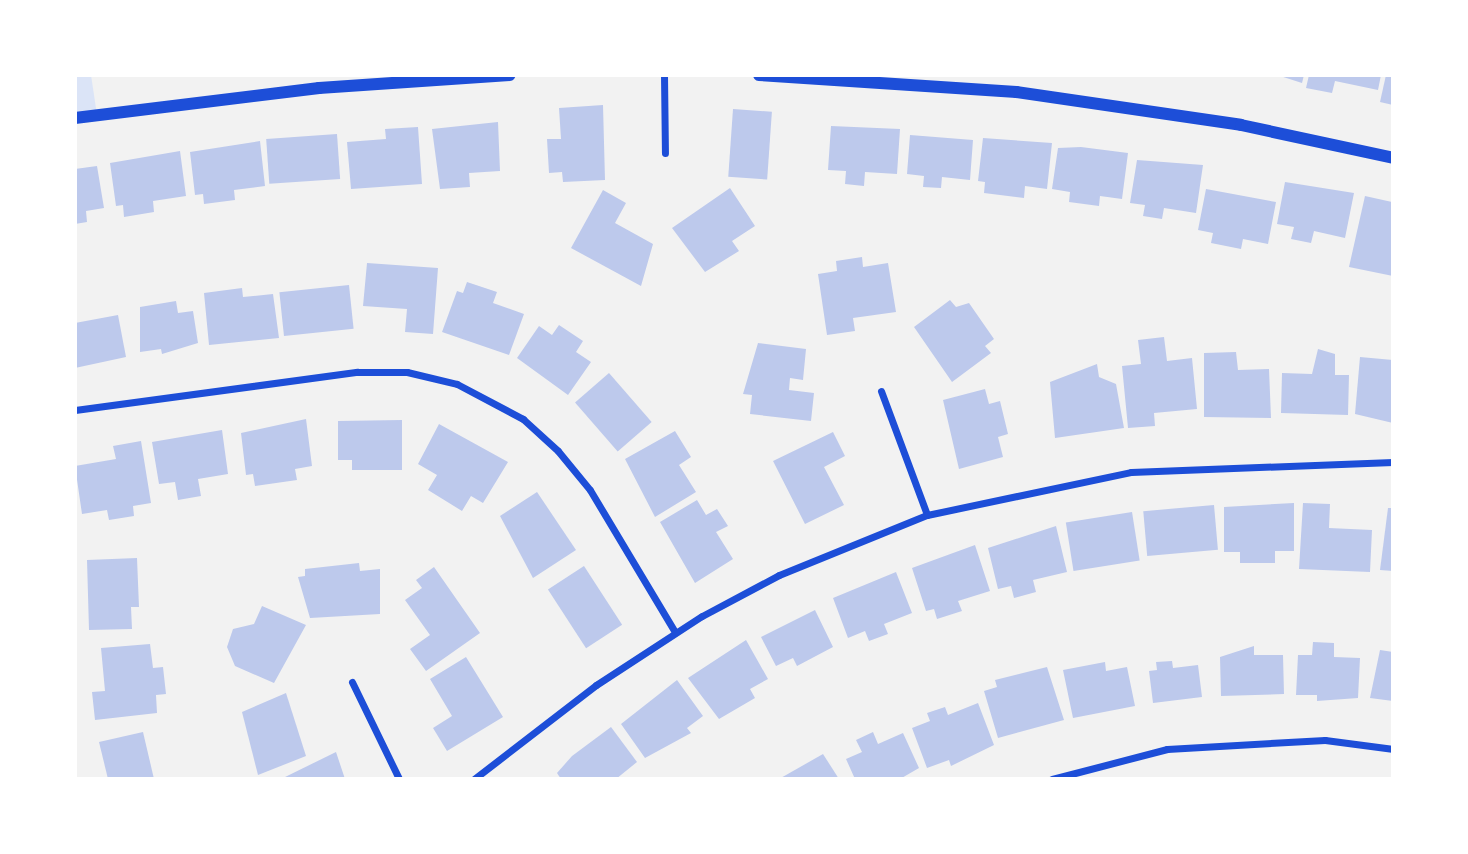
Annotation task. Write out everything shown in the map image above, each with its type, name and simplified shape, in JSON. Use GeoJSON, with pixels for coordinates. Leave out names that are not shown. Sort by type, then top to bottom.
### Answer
{"type":"FeatureCollection","features":[{"type":"Feature","properties":{"kind":"street"},"geometry":{"type":"LineString","coordinates":[[75,118],[306,89],[510,75]]}},
{"type":"Feature","properties":{"kind":"street"},"geometry":{"type":"LineString","coordinates":[[664,75],[666,152]]}},
{"type":"Feature","properties":{"kind":"street"},"geometry":{"type":"LineString","coordinates":[[759,75],[1016,92],[1241,125],[1393,158]]}},
{"type":"Feature","properties":{"kind":"street"},"geometry":{"type":"LineString","coordinates":[[75,410],[357,372],[407,372],[457,384],[513,413],[558,451],[675,632]]}},
{"type":"Feature","properties":{"kind":"street"},"geometry":{"type":"LineString","coordinates":[[881,391],[927,516]]}},
{"type":"Feature","properties":{"kind":"street"},"geometry":{"type":"LineString","coordinates":[[474,779],[675,632],[779,575],[927,516],[1131,472],[1393,462]]}},
{"type":"Feature","properties":{"kind":"street"},"geometry":{"type":"LineString","coordinates":[[352,682],[399,779]]}},
{"type":"Feature","properties":{"kind":"street"},"geometry":{"type":"LineString","coordinates":[[1052,779],[1167,749],[1325,740],[1393,749]]}},
{"type":"Feature","properties":{"kind":"shaded area"},"geometry":{"type":"Polygon","coordinates":[[[75,75],[91,75],[97,115],[75,118],[75,75]]]}},
{"type":"Feature","properties":{"kind":"building"},"geometry":{"type":"Polygon","coordinates":[[[1277,75],[1304,75],[1302,83],[1277,75]]]}},
{"type":"Feature","properties":{"kind":"building"},"geometry":{"type":"Polygon","coordinates":[[[1309,75],[1381,75],[1378,90],[1335,81],[1332,93],[1306,88],[1309,75]]]}},
{"type":"Feature","properties":{"kind":"building"},"geometry":{"type":"Polygon","coordinates":[[[1386,75],[1393,75],[1393,105],[1380,102],[1386,75]]]}},
{"type":"Feature","properties":{"kind":"building"},"geometry":{"type":"Polygon","coordinates":[[[603,105],[605,180],[563,182],[562,172],[549,173],[547,139],[561,139],[559,108],[603,105]]]}},
{"type":"Feature","properties":{"kind":"building"},"geometry":{"type":"Polygon","coordinates":[[[733,109],[772,112],[767,180],[728,177],[733,109]]]}},
{"type":"Feature","properties":{"kind":"building"},"geometry":{"type":"Polygon","coordinates":[[[498,122],[500,171],[469,173],[470,187],[440,189],[432,129],[498,122]]]}},
{"type":"Feature","properties":{"kind":"building"},"geometry":{"type":"Polygon","coordinates":[[[831,126],[900,129],[897,174],[865,172],[864,186],[845,184],[846,171],[828,170],[831,126]]]}},
{"type":"Feature","properties":{"kind":"building"},"geometry":{"type":"Polygon","coordinates":[[[418,127],[422,184],[351,189],[347,142],[386,139],[385,129],[418,127]]]}},
{"type":"Feature","properties":{"kind":"building"},"geometry":{"type":"Polygon","coordinates":[[[337,134],[340,179],[269,184],[266,139],[337,134]]]}},
{"type":"Feature","properties":{"kind":"building"},"geometry":{"type":"Polygon","coordinates":[[[910,135],[973,140],[970,180],[942,177],[941,188],[923,187],[924,176],[907,174],[910,135]]]}},
{"type":"Feature","properties":{"kind":"building"},"geometry":{"type":"Polygon","coordinates":[[[983,138],[1052,143],[1047,189],[1025,186],[1024,198],[984,193],[985,182],[978,181],[983,138]]]}},
{"type":"Feature","properties":{"kind":"building"},"geometry":{"type":"Polygon","coordinates":[[[260,141],[265,186],[234,190],[235,200],[204,204],[203,194],[195,195],[190,152],[260,141]]]}},
{"type":"Feature","properties":{"kind":"building"},"geometry":{"type":"Polygon","coordinates":[[[1081,147],[1128,153],[1122,199],[1100,196],[1099,206],[1069,202],[1070,192],[1052,189],[1058,148],[1081,147]]]}},
{"type":"Feature","properties":{"kind":"building"},"geometry":{"type":"Polygon","coordinates":[[[180,151],[186,196],[153,201],[154,212],[124,217],[123,205],[116,206],[110,163],[180,151]]]}},
{"type":"Feature","properties":{"kind":"building"},"geometry":{"type":"Polygon","coordinates":[[[1137,160],[1203,165],[1196,213],[1164,208],[1162,219],[1143,216],[1145,205],[1130,203],[1137,160]]]}},
{"type":"Feature","properties":{"kind":"building"},"geometry":{"type":"Polygon","coordinates":[[[97,166],[104,208],[86,211],[87,222],[75,224],[75,169],[97,166]]]}},
{"type":"Feature","properties":{"kind":"building"},"geometry":{"type":"Polygon","coordinates":[[[1285,182],[1354,193],[1345,238],[1314,231],[1311,243],[1291,239],[1294,227],[1277,224],[1285,182]]]}},
{"type":"Feature","properties":{"kind":"building"},"geometry":{"type":"Polygon","coordinates":[[[730,188],[755,226],[732,241],[739,251],[705,272],[672,228],[730,188]]]}},
{"type":"Feature","properties":{"kind":"building"},"geometry":{"type":"Polygon","coordinates":[[[1206,189],[1276,202],[1268,244],[1243,239],[1241,249],[1211,243],[1213,233],[1198,230],[1206,189]]]}},
{"type":"Feature","properties":{"kind":"building"},"geometry":{"type":"Polygon","coordinates":[[[603,190],[626,203],[615,223],[653,244],[641,286],[571,248],[603,190]]]}},
{"type":"Feature","properties":{"kind":"building"},"geometry":{"type":"Polygon","coordinates":[[[1365,196],[1392,202],[1393,276],[1349,267],[1365,196]]]}},
{"type":"Feature","properties":{"kind":"building"},"geometry":{"type":"Polygon","coordinates":[[[862,257],[863,267],[888,263],[896,312],[853,318],[855,331],[827,335],[818,274],[837,271],[836,261],[862,257]]]}},
{"type":"Feature","properties":{"kind":"building"},"geometry":{"type":"Polygon","coordinates":[[[367,263],[438,268],[433,334],[405,332],[407,309],[363,306],[367,263]]]}},
{"type":"Feature","properties":{"kind":"building"},"geometry":{"type":"Polygon","coordinates":[[[467,282],[497,292],[493,303],[524,314],[509,355],[442,332],[457,291],[463,293],[467,282]]]}},
{"type":"Feature","properties":{"kind":"building"},"geometry":{"type":"Polygon","coordinates":[[[349,285],[354,329],[284,336],[279,292],[349,285]]]}},
{"type":"Feature","properties":{"kind":"building"},"geometry":{"type":"Polygon","coordinates":[[[242,288],[243,297],[273,294],[279,338],[209,345],[204,293],[242,288]]]}},
{"type":"Feature","properties":{"kind":"building"},"geometry":{"type":"Polygon","coordinates":[[[950,300],[956,307],[969,303],[994,339],[985,346],[991,353],[952,382],[914,327],[950,300]]]}},
{"type":"Feature","properties":{"kind":"building"},"geometry":{"type":"Polygon","coordinates":[[[176,301],[178,313],[193,311],[198,343],[162,354],[161,349],[140,352],[140,307],[176,301]]]}},
{"type":"Feature","properties":{"kind":"building"},"geometry":{"type":"Polygon","coordinates":[[[118,315],[126,357],[75,368],[75,323],[118,315]]]}},
{"type":"Feature","properties":{"kind":"building"},"geometry":{"type":"Polygon","coordinates":[[[559,325],[583,341],[576,352],[591,362],[568,395],[517,358],[539,326],[552,335],[559,325]]]}},
{"type":"Feature","properties":{"kind":"building"},"geometry":{"type":"Polygon","coordinates":[[[1164,337],[1167,361],[1192,358],[1197,409],[1154,413],[1155,426],[1128,428],[1122,366],[1141,364],[1138,340],[1164,337]]]}},
{"type":"Feature","properties":{"kind":"building"},"geometry":{"type":"Polygon","coordinates":[[[758,343],[806,349],[803,380],[790,378],[789,390],[814,393],[811,421],[750,414],[752,395],[743,394],[758,343]]]}},
{"type":"Feature","properties":{"kind":"building"},"geometry":{"type":"Polygon","coordinates":[[[1318,349],[1335,354],[1335,375],[1349,375],[1348,415],[1281,413],[1282,373],[1312,374],[1318,349]]]}},
{"type":"Feature","properties":{"kind":"building"},"geometry":{"type":"Polygon","coordinates":[[[1236,352],[1238,370],[1269,369],[1271,418],[1204,417],[1204,353],[1236,352]]]}},
{"type":"Feature","properties":{"kind":"building"},"geometry":{"type":"Polygon","coordinates":[[[1360,357],[1393,360],[1393,423],[1355,414],[1360,357]]]}},
{"type":"Feature","properties":{"kind":"building"},"geometry":{"type":"Polygon","coordinates":[[[1097,364],[1099,377],[1116,384],[1124,428],[1055,438],[1050,382],[1097,364]]]}},
{"type":"Feature","properties":{"kind":"building"},"geometry":{"type":"Polygon","coordinates":[[[609,373],[652,422],[618,452],[575,403],[609,373]]]}},
{"type":"Feature","properties":{"kind":"building"},"geometry":{"type":"Polygon","coordinates":[[[985,389],[989,404],[1000,401],[1008,434],[998,437],[1003,457],[959,469],[943,400],[985,389]]]}},
{"type":"Feature","properties":{"kind":"building"},"geometry":{"type":"Polygon","coordinates":[[[306,419],[312,466],[295,469],[297,480],[255,486],[253,474],[246,475],[241,433],[306,419]]]}},
{"type":"Feature","properties":{"kind":"building"},"geometry":{"type":"Polygon","coordinates":[[[402,420],[402,470],[352,470],[352,460],[338,460],[338,421],[402,420]]]}},
{"type":"Feature","properties":{"kind":"building"},"geometry":{"type":"Polygon","coordinates":[[[439,424],[508,462],[483,503],[471,496],[462,511],[428,490],[437,475],[418,464],[439,424]]]}},
{"type":"Feature","properties":{"kind":"building"},"geometry":{"type":"Polygon","coordinates":[[[222,430],[228,474],[198,479],[201,496],[178,500],[175,482],[159,484],[152,442],[222,430]]]}},
{"type":"Feature","properties":{"kind":"building"},"geometry":{"type":"Polygon","coordinates":[[[675,431],[691,457],[679,465],[696,492],[655,517],[625,459],[675,431]]]}},
{"type":"Feature","properties":{"kind":"building"},"geometry":{"type":"Polygon","coordinates":[[[833,432],[845,456],[824,467],[844,505],[805,524],[773,461],[833,432]]]}},
{"type":"Feature","properties":{"kind":"building"},"geometry":{"type":"Polygon","coordinates":[[[141,441],[151,503],[133,506],[134,516],[109,520],[107,510],[82,514],[75,466],[116,459],[113,446],[141,441]]]}},
{"type":"Feature","properties":{"kind":"building"},"geometry":{"type":"Polygon","coordinates":[[[537,492],[576,550],[533,578],[500,516],[537,492]]]}},
{"type":"Feature","properties":{"kind":"building"},"geometry":{"type":"Polygon","coordinates":[[[697,500],[706,515],[717,509],[728,526],[716,532],[733,559],[695,583],[660,522],[697,500]]]}},
{"type":"Feature","properties":{"kind":"building"},"geometry":{"type":"Polygon","coordinates":[[[1294,503],[1294,551],[1275,551],[1275,563],[1240,563],[1240,552],[1224,552],[1224,507],[1294,503]]]}},
{"type":"Feature","properties":{"kind":"building"},"geometry":{"type":"Polygon","coordinates":[[[1303,503],[1330,504],[1329,528],[1372,530],[1370,572],[1299,569],[1303,503]]]}},
{"type":"Feature","properties":{"kind":"building"},"geometry":{"type":"Polygon","coordinates":[[[1214,505],[1218,550],[1147,556],[1143,511],[1214,505]]]}},
{"type":"Feature","properties":{"kind":"building"},"geometry":{"type":"Polygon","coordinates":[[[1388,508],[1393,508],[1393,571],[1380,570],[1388,508]]]}},
{"type":"Feature","properties":{"kind":"building"},"geometry":{"type":"Polygon","coordinates":[[[1132,512],[1140,560],[1073,571],[1066,522],[1132,512]]]}},
{"type":"Feature","properties":{"kind":"building"},"geometry":{"type":"Polygon","coordinates":[[[1056,526],[1067,572],[1033,580],[1036,592],[1014,598],[1011,586],[998,589],[988,548],[1056,526]]]}},
{"type":"Feature","properties":{"kind":"building"},"geometry":{"type":"Polygon","coordinates":[[[975,545],[990,591],[958,601],[962,611],[937,619],[934,609],[926,611],[912,568],[975,545]]]}},
{"type":"Feature","properties":{"kind":"building"},"geometry":{"type":"Polygon","coordinates":[[[137,558],[139,607],[131,607],[132,629],[89,630],[87,560],[137,558]]]}},
{"type":"Feature","properties":{"kind":"building"},"geometry":{"type":"Polygon","coordinates":[[[359,563],[360,571],[380,569],[380,614],[310,618],[298,577],[305,576],[305,569],[359,563]]]}},
{"type":"Feature","properties":{"kind":"building"},"geometry":{"type":"Polygon","coordinates":[[[584,566],[622,625],[586,648],[548,589],[584,566]]]}},
{"type":"Feature","properties":{"kind":"building"},"geometry":{"type":"Polygon","coordinates":[[[434,567],[480,633],[426,671],[410,649],[430,635],[405,600],[422,588],[416,580],[434,567]]]}},
{"type":"Feature","properties":{"kind":"building"},"geometry":{"type":"Polygon","coordinates":[[[896,572],[912,613],[884,624],[888,634],[869,641],[865,631],[848,638],[833,598],[896,572]]]}},
{"type":"Feature","properties":{"kind":"building"},"geometry":{"type":"Polygon","coordinates":[[[262,606],[306,625],[274,683],[235,666],[227,647],[233,629],[254,624],[262,606]]]}},
{"type":"Feature","properties":{"kind":"building"},"geometry":{"type":"Polygon","coordinates":[[[815,610],[833,647],[797,666],[793,658],[776,666],[761,637],[815,610]]]}},
{"type":"Feature","properties":{"kind":"building"},"geometry":{"type":"Polygon","coordinates":[[[746,640],[768,679],[750,689],[755,698],[719,719],[688,678],[746,640]]]}},
{"type":"Feature","properties":{"kind":"building"},"geometry":{"type":"Polygon","coordinates":[[[1313,642],[1334,643],[1334,657],[1360,658],[1358,698],[1317,701],[1317,695],[1296,695],[1298,655],[1312,655],[1313,642]]]}},
{"type":"Feature","properties":{"kind":"building"},"geometry":{"type":"Polygon","coordinates":[[[150,644],[153,668],[163,667],[166,694],[156,695],[157,713],[95,720],[92,692],[105,691],[101,648],[150,644]]]}},
{"type":"Feature","properties":{"kind":"building"},"geometry":{"type":"Polygon","coordinates":[[[1254,646],[1254,655],[1283,655],[1284,694],[1221,696],[1220,657],[1254,646]]]}},
{"type":"Feature","properties":{"kind":"building"},"geometry":{"type":"Polygon","coordinates":[[[1380,650],[1393,652],[1393,701],[1370,698],[1380,650]]]}},
{"type":"Feature","properties":{"kind":"building"},"geometry":{"type":"Polygon","coordinates":[[[466,657],[503,717],[447,751],[433,728],[452,716],[430,679],[466,657]]]}},
{"type":"Feature","properties":{"kind":"building"},"geometry":{"type":"Polygon","coordinates":[[[1172,661],[1173,668],[1198,665],[1202,697],[1153,703],[1149,671],[1157,670],[1156,662],[1172,661]]]}},
{"type":"Feature","properties":{"kind":"building"},"geometry":{"type":"Polygon","coordinates":[[[1105,662],[1106,671],[1127,667],[1135,706],[1073,718],[1063,670],[1105,662]]]}},
{"type":"Feature","properties":{"kind":"building"},"geometry":{"type":"Polygon","coordinates":[[[1047,667],[1064,720],[998,738],[984,691],[997,687],[995,680],[1047,667]]]}},
{"type":"Feature","properties":{"kind":"building"},"geometry":{"type":"Polygon","coordinates":[[[677,680],[703,716],[687,728],[691,733],[645,758],[621,724],[677,680]]]}},
{"type":"Feature","properties":{"kind":"building"},"geometry":{"type":"Polygon","coordinates":[[[286,693],[306,756],[258,775],[242,712],[286,693]]]}},
{"type":"Feature","properties":{"kind":"building"},"geometry":{"type":"Polygon","coordinates":[[[978,703],[994,745],[951,766],[949,760],[927,768],[912,728],[930,721],[927,713],[945,707],[948,715],[978,703]]]}},
{"type":"Feature","properties":{"kind":"building"},"geometry":{"type":"Polygon","coordinates":[[[611,727],[637,762],[616,779],[561,779],[557,773],[572,756],[611,727]]]}},
{"type":"Feature","properties":{"kind":"building"},"geometry":{"type":"Polygon","coordinates":[[[143,732],[154,779],[108,779],[99,742],[143,732]]]}},
{"type":"Feature","properties":{"kind":"building"},"geometry":{"type":"Polygon","coordinates":[[[873,732],[878,744],[903,733],[919,768],[900,779],[855,779],[846,759],[862,752],[856,740],[873,732]]]}},
{"type":"Feature","properties":{"kind":"building"},"geometry":{"type":"Polygon","coordinates":[[[336,752],[345,779],[281,779],[336,752]]]}},
{"type":"Feature","properties":{"kind":"building"},"geometry":{"type":"Polygon","coordinates":[[[823,754],[839,779],[779,779],[823,754]]]}}]}
